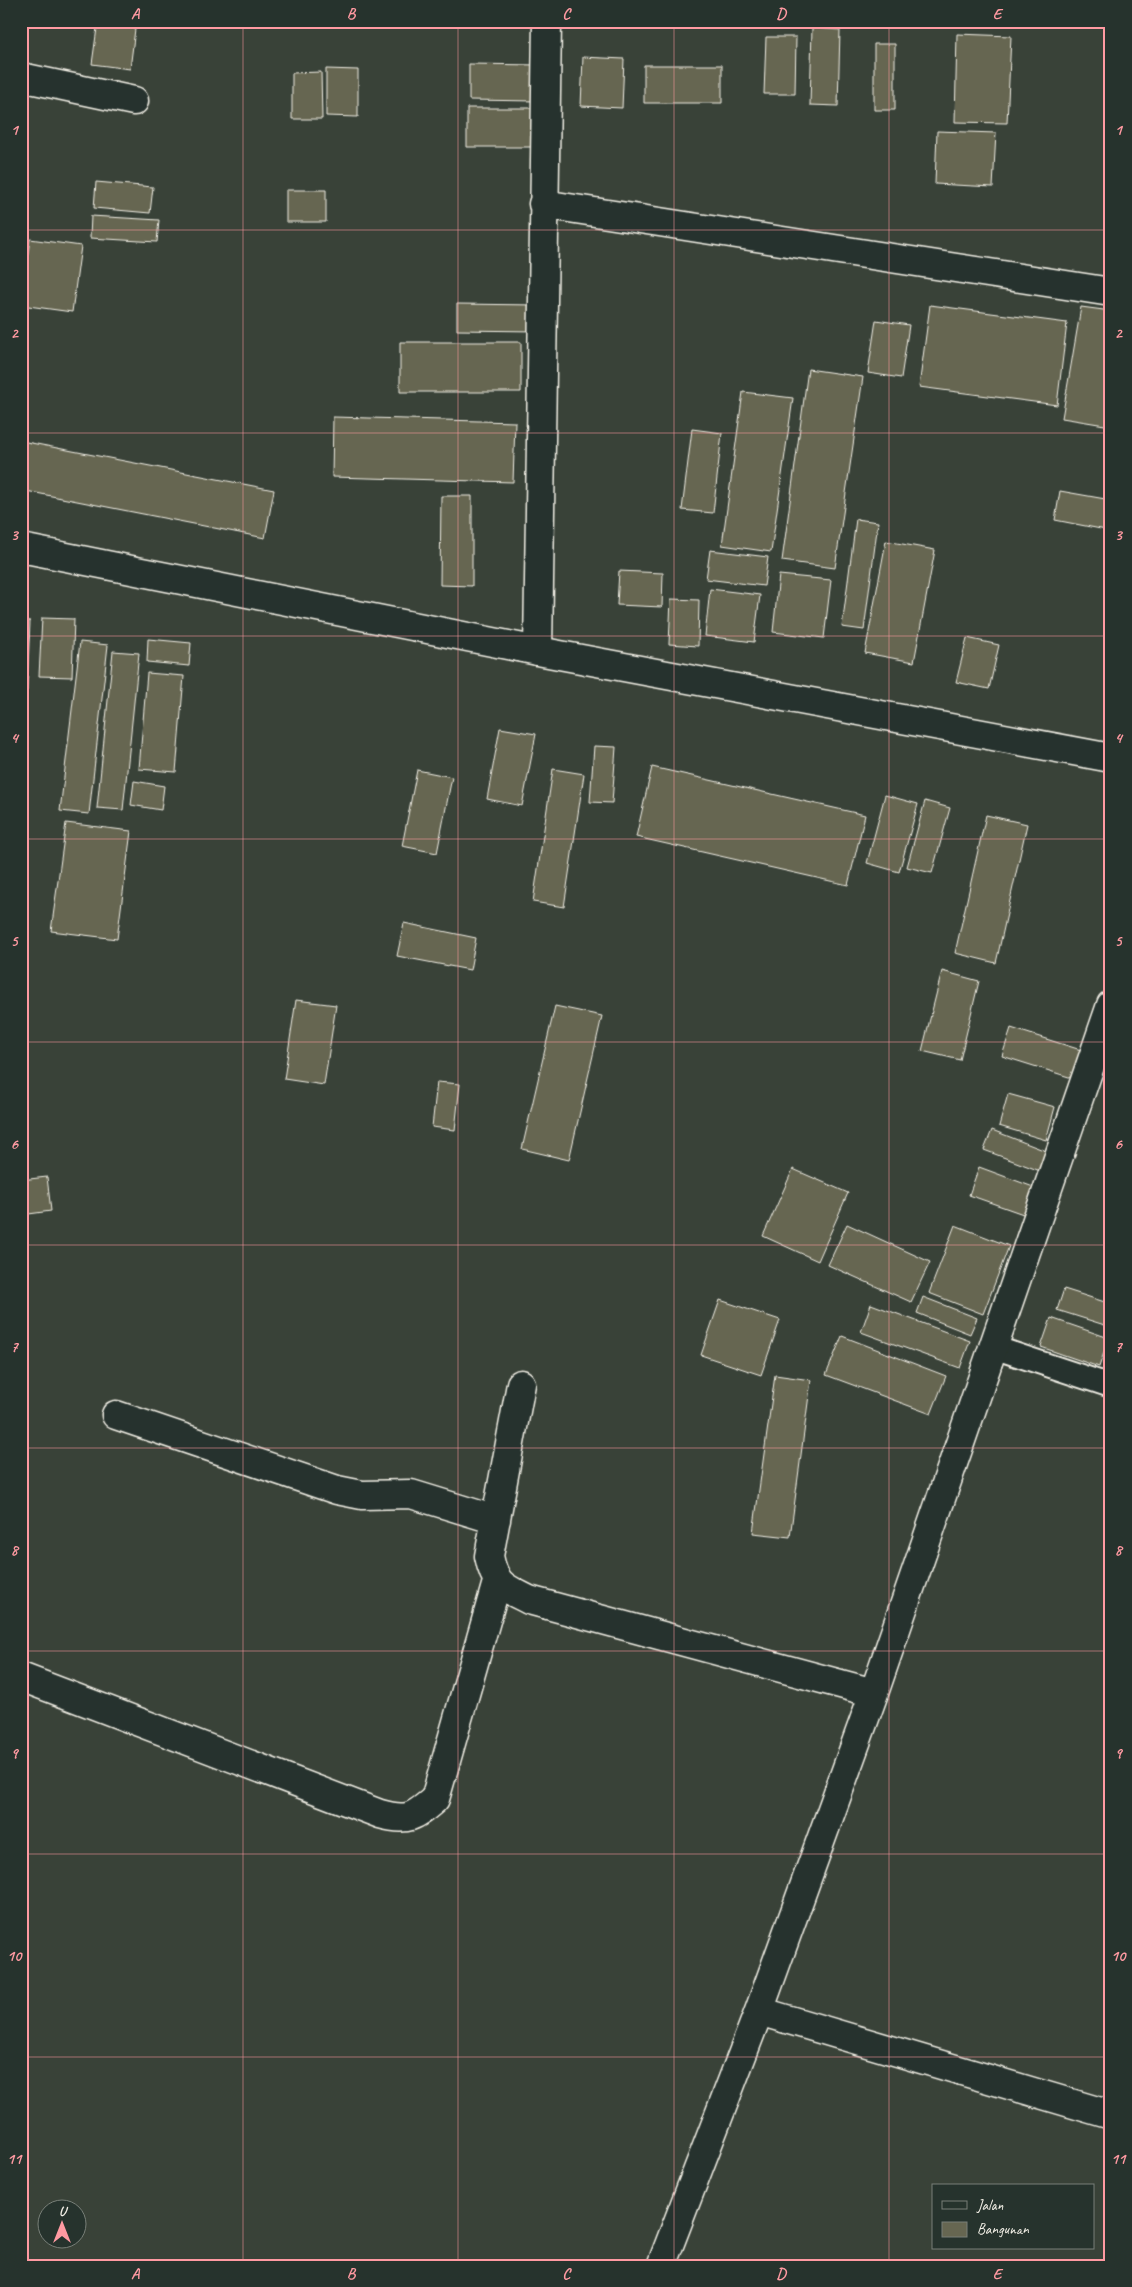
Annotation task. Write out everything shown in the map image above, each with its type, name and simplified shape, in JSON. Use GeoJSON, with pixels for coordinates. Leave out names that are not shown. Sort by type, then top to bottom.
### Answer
{"type":"FeatureCollection","features":[{"type":"Feature","properties":{"kind":"street"},"geometry":{"type":"LineString","coordinates":[[538,651],[547,21]]}},
{"type":"Feature","properties":{"kind":"street"},"geometry":{"type":"LineString","coordinates":[[21,77],[134,101]]}},
{"type":"Feature","properties":{"kind":"street"},"geometry":{"type":"LineString","coordinates":[[543,204],[1111,292]]}},
{"type":"Feature","properties":{"kind":"street"},"geometry":{"type":"LineString","coordinates":[[21,548],[538,651],[1111,758]]}},
{"type":"Feature","properties":{"kind":"street"},"geometry":{"type":"LineString","coordinates":[[661,2266],[759,2011],[874,1693],[1111,1005]]}},
{"type":"Feature","properties":{"kind":"street"},"geometry":{"type":"LineString","coordinates":[[522,1384],[489,1556],[497,1582],[529,1600],[874,1693]]}},
{"type":"Feature","properties":{"kind":"street"},"geometry":{"type":"LineString","coordinates":[[116,1415],[337,1490],[362,1495],[411,1494],[496,1520]]}},
{"type":"Feature","properties":{"kind":"street"},"geometry":{"type":"LineString","coordinates":[[21,1677],[380,1814],[398,1819],[416,1816],[435,1799],[497,1582]]}},
{"type":"Feature","properties":{"kind":"street"},"geometry":{"type":"LineString","coordinates":[[759,2011],[1111,2115]]}},
{"type":"Feature","properties":{"kind":"lane"},"geometry":{"type":"LineString","coordinates":[[993,1347],[1111,1386]]}},
{"type":"Feature","properties":{"kind":"building"},"geometry":{"type":"Polygon","coordinates":[[[98,21],[136,21],[130,69],[92,64],[98,21]]]}},
{"type":"Feature","properties":{"kind":"building"},"geometry":{"type":"Polygon","coordinates":[[[812,28],[840,30],[838,106],[810,105],[812,28]]]}},
{"type":"Feature","properties":{"kind":"building"},"geometry":{"type":"Polygon","coordinates":[[[957,34],[1011,36],[1007,123],[955,122],[957,34]]]}},
{"type":"Feature","properties":{"kind":"building"},"geometry":{"type":"Polygon","coordinates":[[[766,37],[796,37],[795,94],[764,94],[766,37]]]}},
{"type":"Feature","properties":{"kind":"building"},"geometry":{"type":"Polygon","coordinates":[[[874,44],[895,44],[895,110],[874,110],[874,44]]]}},
{"type":"Feature","properties":{"kind":"building"},"geometry":{"type":"Polygon","coordinates":[[[583,57],[624,59],[622,108],[581,106],[583,57]]]}},
{"type":"Feature","properties":{"kind":"building"},"geometry":{"type":"Polygon","coordinates":[[[469,64],[538,65],[537,101],[469,100],[469,64]]]}},
{"type":"Feature","properties":{"kind":"building"},"geometry":{"type":"Polygon","coordinates":[[[644,65],[722,65],[722,103],[644,103],[644,65]]]}},
{"type":"Feature","properties":{"kind":"building"},"geometry":{"type":"Polygon","coordinates":[[[326,69],[358,70],[358,117],[326,116],[326,69]]]}},
{"type":"Feature","properties":{"kind":"building"},"geometry":{"type":"Polygon","coordinates":[[[321,72],[322,119],[292,119],[292,73],[321,72]]]}},
{"type":"Feature","properties":{"kind":"building"},"geometry":{"type":"Polygon","coordinates":[[[467,108],[536,108],[536,147],[467,147],[467,108]]]}},
{"type":"Feature","properties":{"kind":"building"},"geometry":{"type":"Polygon","coordinates":[[[937,131],[996,133],[993,187],[935,184],[937,131]]]}},
{"type":"Feature","properties":{"kind":"building"},"geometry":{"type":"Polygon","coordinates":[[[96,182],[153,187],[150,213],[94,208],[96,182]]]}},
{"type":"Feature","properties":{"kind":"building"},"geometry":{"type":"Polygon","coordinates":[[[286,190],[326,190],[326,222],[286,222],[286,190]]]}},
{"type":"Feature","properties":{"kind":"building"},"geometry":{"type":"Polygon","coordinates":[[[91,216],[159,220],[157,242],[90,238],[91,216]]]}},
{"type":"Feature","properties":{"kind":"building"},"geometry":{"type":"Polygon","coordinates":[[[30,239],[81,246],[72,312],[21,305],[30,239]]]}},
{"type":"Feature","properties":{"kind":"building"},"geometry":{"type":"Polygon","coordinates":[[[457,304],[536,305],[536,331],[457,330],[457,304]]]}},
{"type":"Feature","properties":{"kind":"building"},"geometry":{"type":"Polygon","coordinates":[[[930,305],[1067,323],[1057,405],[919,387],[930,305]]]}},
{"type":"Feature","properties":{"kind":"building"},"geometry":{"type":"Polygon","coordinates":[[[1081,307],[1111,311],[1111,426],[1062,418],[1081,307]]]}},
{"type":"Feature","properties":{"kind":"building"},"geometry":{"type":"Polygon","coordinates":[[[876,320],[909,325],[901,378],[868,373],[876,320]]]}},
{"type":"Feature","properties":{"kind":"building"},"geometry":{"type":"Polygon","coordinates":[[[400,342],[521,342],[521,392],[400,392],[400,342]]]}},
{"type":"Feature","properties":{"kind":"building"},"geometry":{"type":"Polygon","coordinates":[[[808,369],[863,377],[835,568],[782,561],[808,369]]]}},
{"type":"Feature","properties":{"kind":"building"},"geometry":{"type":"Polygon","coordinates":[[[743,392],[793,398],[771,552],[722,545],[743,392]]]}},
{"type":"Feature","properties":{"kind":"building"},"geometry":{"type":"Polygon","coordinates":[[[333,417],[515,422],[513,482],[332,477],[333,417]]]}},
{"type":"Feature","properties":{"kind":"building"},"geometry":{"type":"Polygon","coordinates":[[[692,429],[722,433],[713,513],[682,510],[692,429]]]}},
{"type":"Feature","properties":{"kind":"building"},"geometry":{"type":"Polygon","coordinates":[[[21,441],[274,490],[265,538],[21,490],[21,441]]]}},
{"type":"Feature","properties":{"kind":"building"},"geometry":{"type":"Polygon","coordinates":[[[1060,491],[1111,500],[1111,531],[1055,520],[1060,491]]]}},
{"type":"Feature","properties":{"kind":"building"},"geometry":{"type":"Polygon","coordinates":[[[441,496],[472,496],[472,586],[440,585],[441,496]]]}},
{"type":"Feature","properties":{"kind":"building"},"geometry":{"type":"Polygon","coordinates":[[[856,519],[878,522],[864,630],[842,627],[856,519]]]}},
{"type":"Feature","properties":{"kind":"building"},"geometry":{"type":"Polygon","coordinates":[[[886,541],[935,550],[914,662],[865,653],[886,541]]]}},
{"type":"Feature","properties":{"kind":"building"},"geometry":{"type":"Polygon","coordinates":[[[710,550],[768,557],[764,586],[706,579],[710,550]]]}},
{"type":"Feature","properties":{"kind":"building"},"geometry":{"type":"Polygon","coordinates":[[[619,571],[663,573],[662,607],[617,605],[619,571]]]}},
{"type":"Feature","properties":{"kind":"building"},"geometry":{"type":"Polygon","coordinates":[[[779,575],[831,580],[824,638],[773,632],[779,575]]]}},
{"type":"Feature","properties":{"kind":"building"},"geometry":{"type":"Polygon","coordinates":[[[710,589],[760,595],[754,642],[705,636],[710,589]]]}},
{"type":"Feature","properties":{"kind":"building"},"geometry":{"type":"Polygon","coordinates":[[[671,599],[699,600],[698,646],[669,644],[671,599]]]}},
{"type":"Feature","properties":{"kind":"building"},"geometry":{"type":"Polygon","coordinates":[[[42,618],[74,619],[72,677],[39,676],[42,618]]]}},
{"type":"Feature","properties":{"kind":"building"},"geometry":{"type":"Polygon","coordinates":[[[21,620],[30,621],[27,691],[21,690],[21,620]]]}},
{"type":"Feature","properties":{"kind":"building"},"geometry":{"type":"Polygon","coordinates":[[[967,638],[999,645],[989,689],[956,682],[967,638]]]}},
{"type":"Feature","properties":{"kind":"building"},"geometry":{"type":"Polygon","coordinates":[[[148,639],[191,643],[189,666],[147,662],[148,639]]]}},
{"type":"Feature","properties":{"kind":"building"},"geometry":{"type":"Polygon","coordinates":[[[80,642],[108,645],[89,814],[60,811],[80,642]]]}},
{"type":"Feature","properties":{"kind":"building"},"geometry":{"type":"Polygon","coordinates":[[[113,651],[139,653],[123,810],[97,808],[113,651]]]}},
{"type":"Feature","properties":{"kind":"building"},"geometry":{"type":"Polygon","coordinates":[[[147,673],[184,676],[176,772],[139,769],[147,673]]]}},
{"type":"Feature","properties":{"kind":"building"},"geometry":{"type":"Polygon","coordinates":[[[500,728],[536,734],[522,806],[487,799],[500,728]]]}},
{"type":"Feature","properties":{"kind":"building"},"geometry":{"type":"Polygon","coordinates":[[[594,746],[616,747],[612,803],[590,802],[594,746]]]}},
{"type":"Feature","properties":{"kind":"building"},"geometry":{"type":"Polygon","coordinates":[[[652,767],[865,815],[848,885],[636,837],[652,767]]]}},
{"type":"Feature","properties":{"kind":"building"},"geometry":{"type":"Polygon","coordinates":[[[553,769],[584,774],[564,907],[533,902],[553,769]]]}},
{"type":"Feature","properties":{"kind":"building"},"geometry":{"type":"Polygon","coordinates":[[[417,770],[452,777],[437,853],[402,846],[417,770]]]}},
{"type":"Feature","properties":{"kind":"building"},"geometry":{"type":"Polygon","coordinates":[[[134,781],[164,786],[161,810],[131,805],[134,781]]]}},
{"type":"Feature","properties":{"kind":"building"},"geometry":{"type":"Polygon","coordinates":[[[885,795],[918,804],[899,872],[867,863],[885,795]]]}},
{"type":"Feature","properties":{"kind":"building"},"geometry":{"type":"Polygon","coordinates":[[[925,801],[950,808],[932,873],[907,867],[925,801]]]}},
{"type":"Feature","properties":{"kind":"building"},"geometry":{"type":"Polygon","coordinates":[[[986,815],[1027,824],[996,963],[955,953],[986,815]]]}},
{"type":"Feature","properties":{"kind":"building"},"geometry":{"type":"Polygon","coordinates":[[[66,823],[131,831],[117,939],[51,931],[66,823]]]}},
{"type":"Feature","properties":{"kind":"building"},"geometry":{"type":"Polygon","coordinates":[[[404,923],[476,938],[470,970],[397,956],[404,923]]]}},
{"type":"Feature","properties":{"kind":"building"},"geometry":{"type":"Polygon","coordinates":[[[942,971],[979,981],[960,1060],[922,1051],[942,971]]]}},
{"type":"Feature","properties":{"kind":"building"},"geometry":{"type":"Polygon","coordinates":[[[296,1000],[336,1005],[324,1085],[284,1079],[296,1000]]]}},
{"type":"Feature","properties":{"kind":"building"},"geometry":{"type":"Polygon","coordinates":[[[555,1006],[602,1016],[569,1160],[522,1149],[555,1006]]]}},
{"type":"Feature","properties":{"kind":"building"},"geometry":{"type":"Polygon","coordinates":[[[1011,1028],[1081,1050],[1072,1078],[1002,1056],[1011,1028]]]}},
{"type":"Feature","properties":{"kind":"building"},"geometry":{"type":"Polygon","coordinates":[[[437,1082],[460,1084],[455,1130],[432,1127],[437,1082]]]}},
{"type":"Feature","properties":{"kind":"building"},"geometry":{"type":"Polygon","coordinates":[[[1008,1094],[1055,1107],[1046,1140],[999,1126],[1008,1094]]]}},
{"type":"Feature","properties":{"kind":"building"},"geometry":{"type":"Polygon","coordinates":[[[992,1130],[1051,1153],[1043,1172],[984,1150],[992,1130]]]}},
{"type":"Feature","properties":{"kind":"building"},"geometry":{"type":"Polygon","coordinates":[[[979,1167],[1036,1188],[1026,1215],[969,1195],[979,1167]]]}},
{"type":"Feature","properties":{"kind":"building"},"geometry":{"type":"Polygon","coordinates":[[[793,1169],[848,1193],[818,1261],[763,1236],[793,1169]]]}},
{"type":"Feature","properties":{"kind":"building"},"geometry":{"type":"Polygon","coordinates":[[[47,1177],[51,1211],[21,1215],[21,1180],[47,1177]]]}},
{"type":"Feature","properties":{"kind":"building"},"geometry":{"type":"Polygon","coordinates":[[[847,1224],[930,1262],[911,1302],[828,1265],[847,1224]]]}},
{"type":"Feature","properties":{"kind":"building"},"geometry":{"type":"Polygon","coordinates":[[[955,1225],[1009,1246],[983,1314],[929,1293],[955,1225]]]}},
{"type":"Feature","properties":{"kind":"building"},"geometry":{"type":"Polygon","coordinates":[[[1064,1289],[1111,1304],[1111,1327],[1057,1310],[1064,1289]]]}},
{"type":"Feature","properties":{"kind":"building"},"geometry":{"type":"Polygon","coordinates":[[[923,1297],[977,1318],[970,1334],[917,1313],[923,1297]]]}},
{"type":"Feature","properties":{"kind":"building"},"geometry":{"type":"Polygon","coordinates":[[[720,1300],[780,1320],[761,1375],[701,1355],[720,1300]]]}},
{"type":"Feature","properties":{"kind":"building"},"geometry":{"type":"Polygon","coordinates":[[[871,1304],[970,1341],[960,1368],[861,1332],[871,1304]]]}},
{"type":"Feature","properties":{"kind":"building"},"geometry":{"type":"Polygon","coordinates":[[[1051,1318],[1109,1338],[1099,1367],[1041,1347],[1051,1318]]]}},
{"type":"Feature","properties":{"kind":"building"},"geometry":{"type":"Polygon","coordinates":[[[842,1336],[946,1376],[931,1414],[826,1375],[842,1336]]]}},
{"type":"Feature","properties":{"kind":"building"},"geometry":{"type":"Polygon","coordinates":[[[775,1375],[811,1380],[790,1537],[753,1533],[775,1375]]]}}]}
